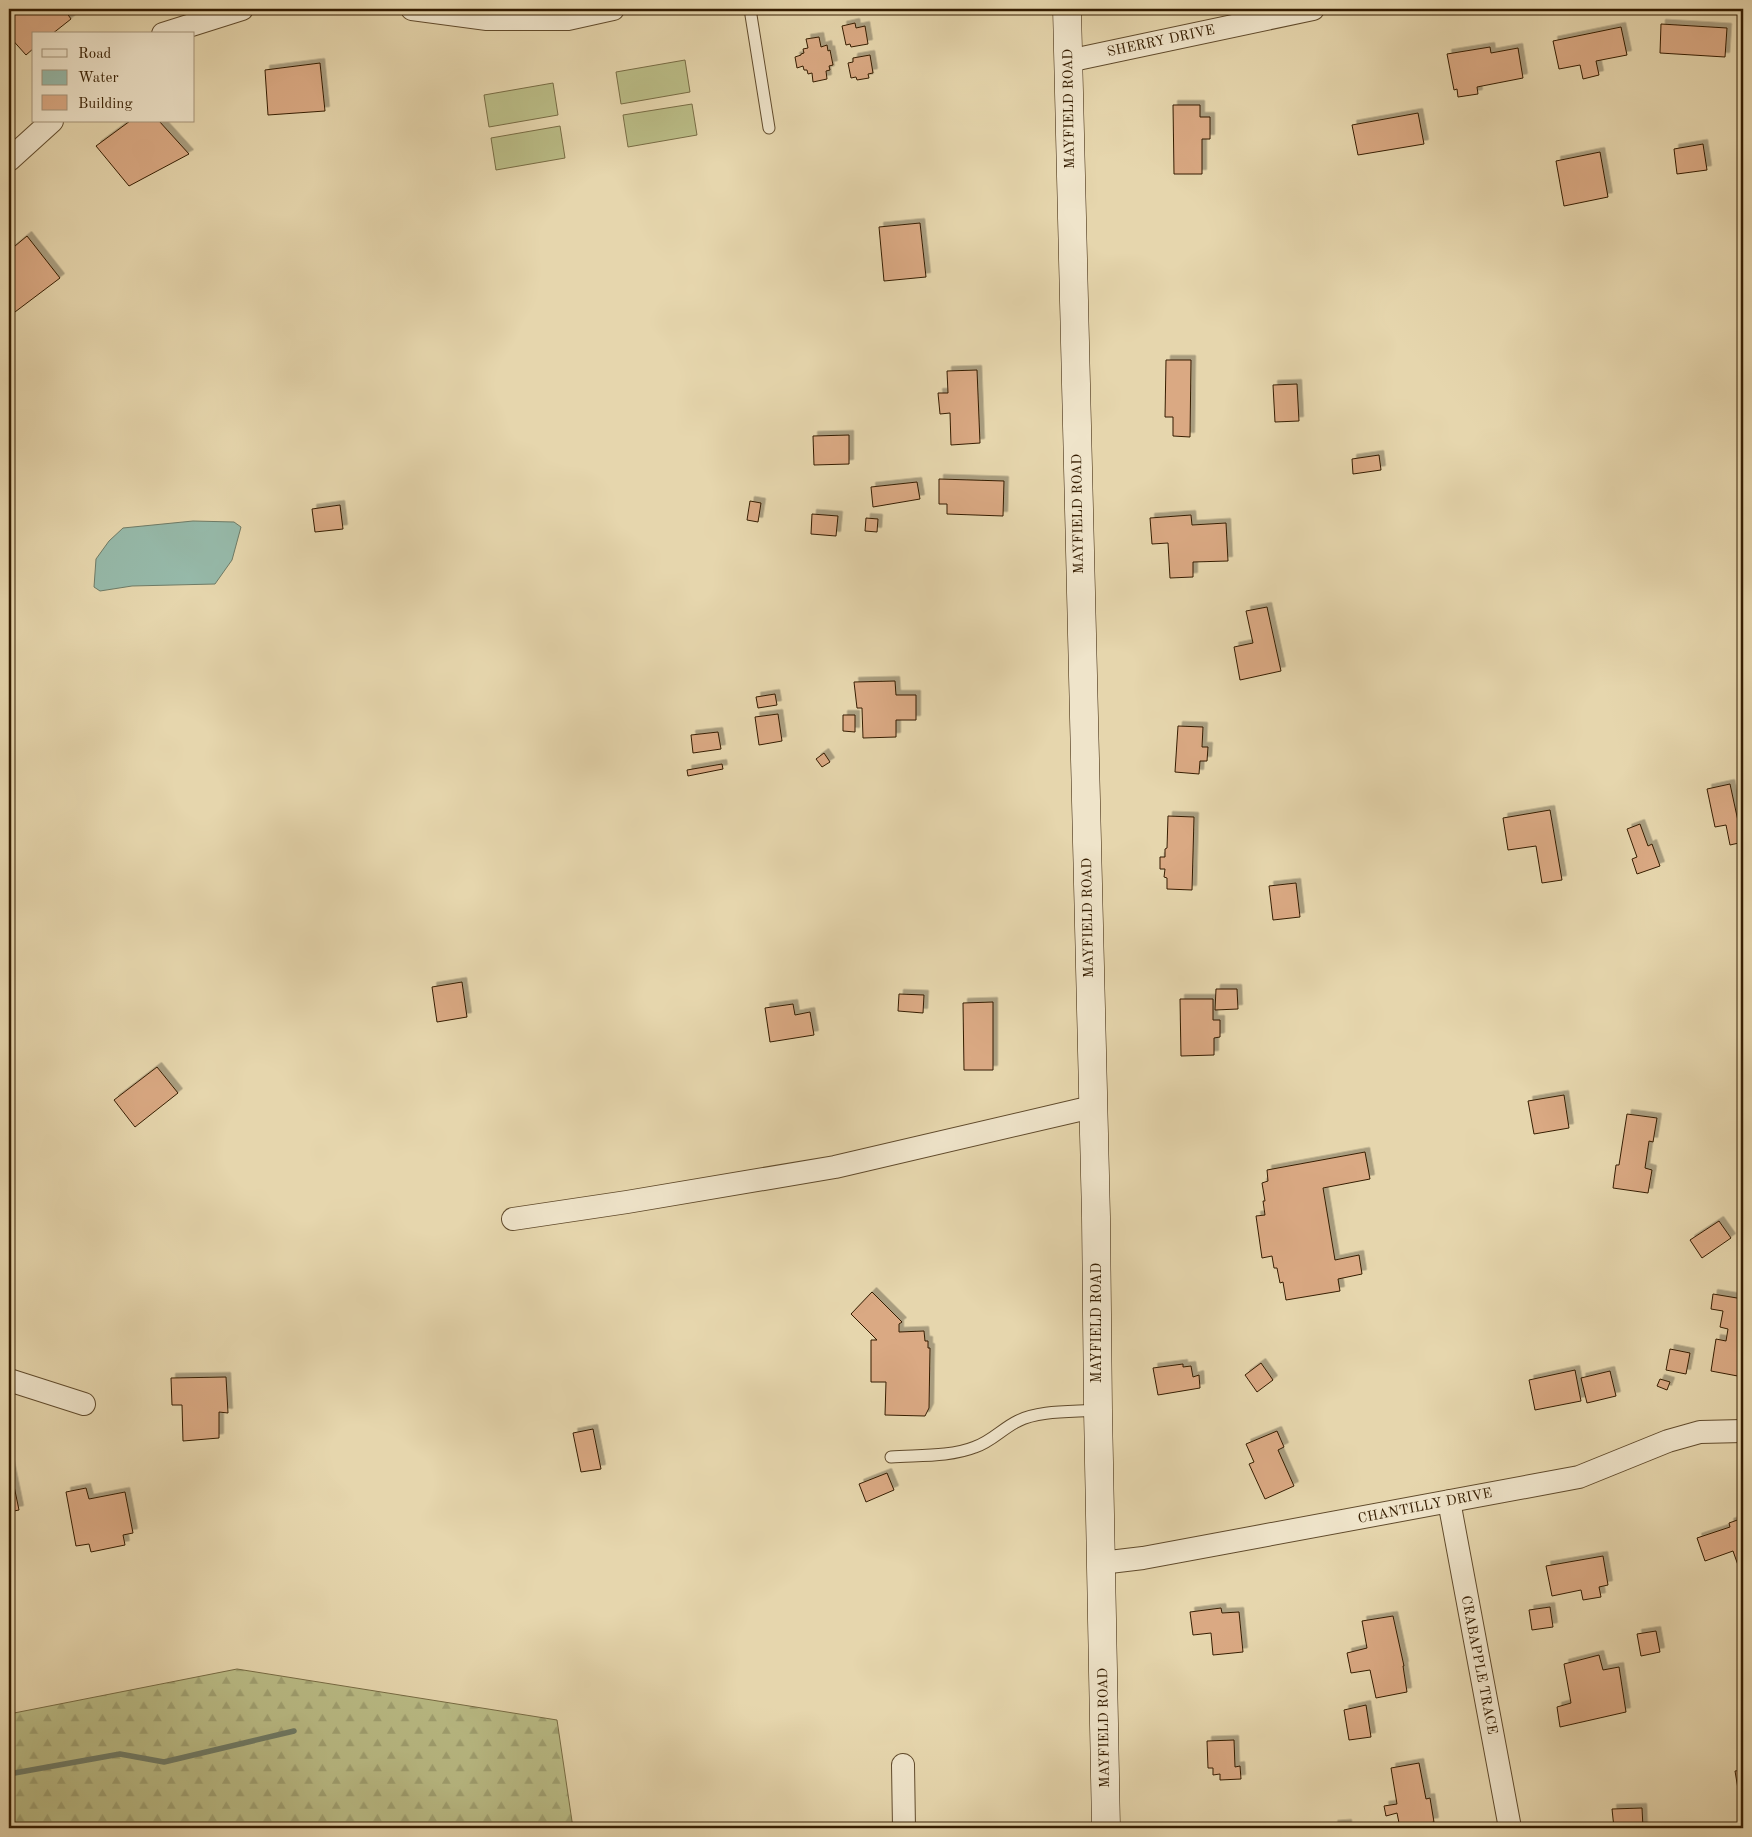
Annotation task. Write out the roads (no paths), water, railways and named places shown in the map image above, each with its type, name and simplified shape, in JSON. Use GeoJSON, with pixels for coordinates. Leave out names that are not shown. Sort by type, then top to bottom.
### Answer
{"type":"FeatureCollection","features":[{"type":"Feature","properties":{"kind":"street"},"geometry":{"type":"LineString","coordinates":[[169,32],[242,9]]}},
{"type":"Feature","properties":{"kind":"street"},"geometry":{"type":"LineString","coordinates":[[412,9],[488,20],[514,20],[568,19],[613,9]]}},
{"type":"Feature","properties":{"kind":"street","name":"MAYFIELD ROAD"},"geometry":{"type":"LineString","coordinates":[[1067,9],[1096,1236],[1106,1828]]}},
{"type":"Feature","properties":{"kind":"street","name":"SHERRY DRIVE"},"geometry":{"type":"LineString","coordinates":[[1068,61],[1313,9]]}},
{"type":"Feature","properties":{"kind":"street"},"geometry":{"type":"LineString","coordinates":[[9,160],[51,122]]}},
{"type":"Feature","properties":{"kind":"street"},"geometry":{"type":"LineString","coordinates":[[513,1219],[636,1201],[835,1167],[1092,1106]]}},
{"type":"Feature","properties":{"kind":"street"},"geometry":{"type":"LineString","coordinates":[[9,1380],[84,1404]]}},
{"type":"Feature","properties":{"kind":"street","name":"CHANTILLY DRIVE"},"geometry":{"type":"LineString","coordinates":[[1101,1563],[1143,1558],[1579,1477],[1668,1441],[1700,1432],[1743,1430]]}},
{"type":"Feature","properties":{"kind":"street","name":"CRABAPPLE TRACE"},"geometry":{"type":"LineString","coordinates":[[1449,1502],[1510,1828]]}},
{"type":"Feature","properties":{"kind":"street"},"geometry":{"type":"LineString","coordinates":[[903,1765],[904,1828]]}},
{"type":"Feature","properties":{"kind":"lane"},"geometry":{"type":"LineString","coordinates":[[750,9],[769,128]]}},
{"type":"Feature","properties":{"kind":"lane"},"geometry":{"type":"LineString","coordinates":[[891,1456],[952,1453],[967,1450],[988,1442],[1013,1424],[1030,1417],[1098,1410]]}},
{"type":"Feature","properties":{"kind":"water"},"geometry":{"type":"Polygon","coordinates":[[[193,521],[234,522],[241,527],[232,560],[215,584],[132,586],[100,591],[94,587],[96,559],[109,541],[123,528],[193,521]]]}},
{"type":"Feature","properties":{"kind":"waterway"},"geometry":{"type":"LineString","coordinates":[[9,1774],[120,1754],[164,1762],[294,1731]]}}]}
